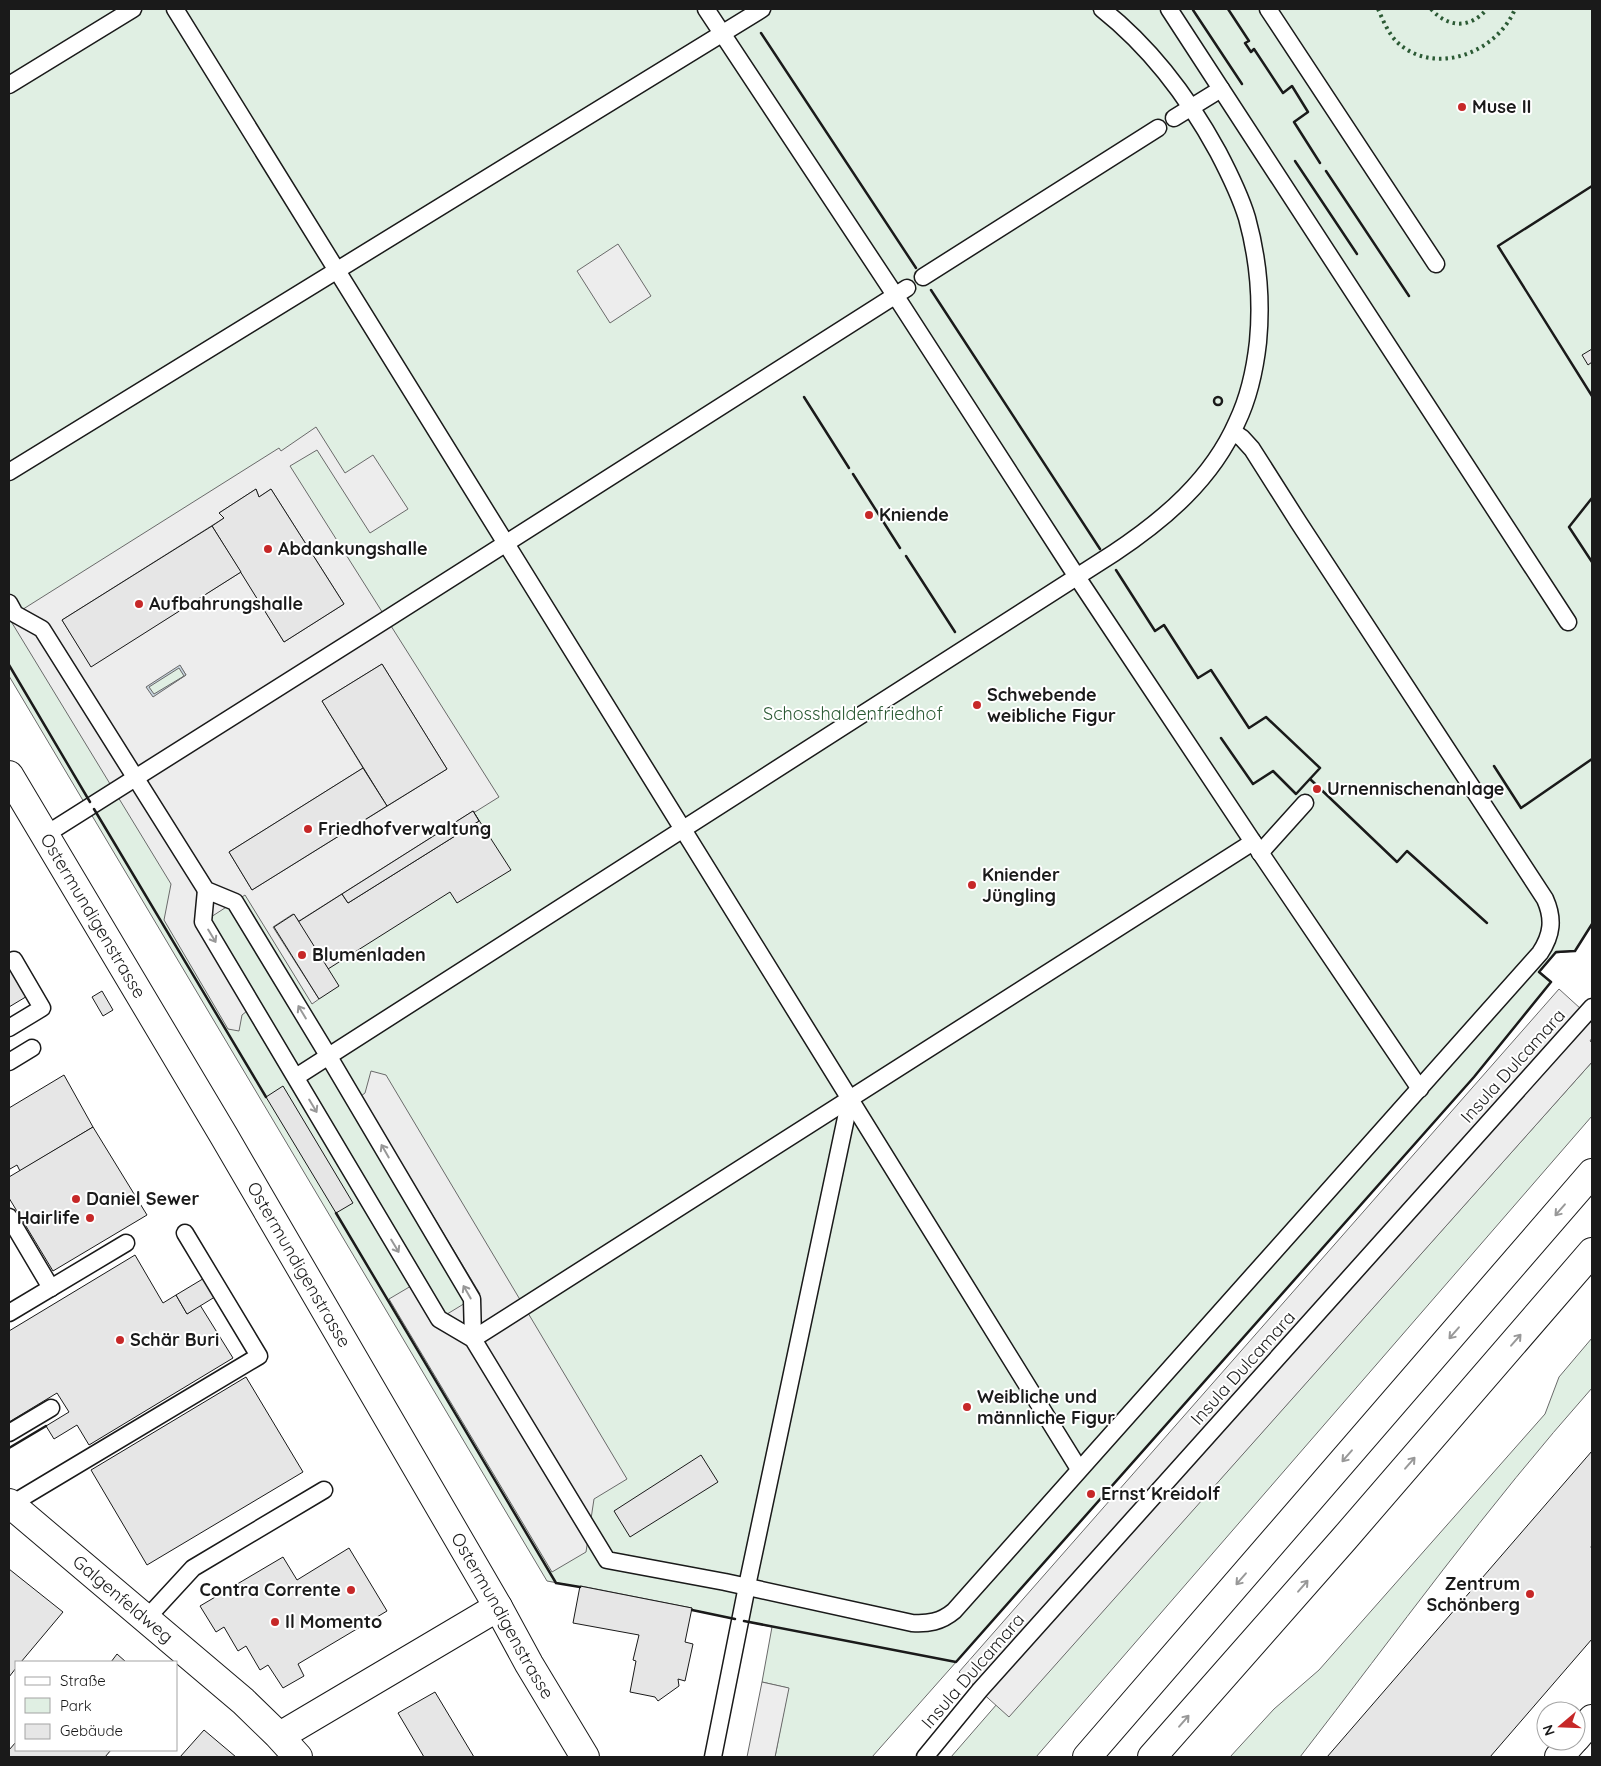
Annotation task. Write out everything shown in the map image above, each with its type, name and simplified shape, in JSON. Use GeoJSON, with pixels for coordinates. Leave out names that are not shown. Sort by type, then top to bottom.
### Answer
{"type":"FeatureCollection","features":[{"type":"Feature","properties":{"kind":"main road","name":"Ostermundigenstrasse"},"geometry":{"type":"LineString","coordinates":[[9,775],[224,1136],[498,1607],[529,1664],[585,1757]]}},
{"type":"Feature","properties":{"kind":"main road"},"geometry":{"type":"LineString","coordinates":[[1087,1757],[1592,1173]]}},
{"type":"Feature","properties":{"kind":"main road"},"geometry":{"type":"LineString","coordinates":[[1152,1757],[1344,1539],[1592,1252]]}},
{"type":"Feature","properties":{"kind":"main road","name":"Galgenfeldweg"},"geometry":{"type":"LineString","coordinates":[[10,1504],[243,1701],[280,1736],[298,1757]]}},
{"type":"Feature","properties":{"kind":"main road"},"geometry":{"type":"LineString","coordinates":[[280,1736],[498,1607]]}},
{"type":"Feature","properties":{"kind":"lane"},"geometry":{"type":"LineString","coordinates":[[9,85],[133,9]]}},
{"type":"Feature","properties":{"kind":"lane"},"geometry":{"type":"LineString","coordinates":[[175,9],[1079,1469]]}},
{"type":"Feature","properties":{"kind":"lane"},"geometry":{"type":"LineString","coordinates":[[706,9],[901,292],[1077,577],[1256,847],[1420,1089]]}},
{"type":"Feature","properties":{"kind":"lane"},"geometry":{"type":"LineString","coordinates":[[9,472],[762,9]]}},
{"type":"Feature","properties":{"kind":"lane"},"geometry":{"type":"LineString","coordinates":[[296,1077],[1140,536],[1173,509],[1200,480],[1233,432],[1246,400],[1256,355],[1260,306],[1256,264],[1247,218],[1235,186],[1206,130],[1191,107],[1164,69],[1134,37],[1102,9]]}},
{"type":"Feature","properties":{"kind":"lane"},"geometry":{"type":"LineString","coordinates":[[1169,9],[1568,622]]}},
{"type":"Feature","properties":{"kind":"lane"},"geometry":{"type":"LineString","coordinates":[[1268,9],[1436,264]]}},
{"type":"Feature","properties":{"kind":"lane"},"geometry":{"type":"LineString","coordinates":[[1174,118],[1221,89]]}},
{"type":"Feature","properties":{"kind":"lane"},"geometry":{"type":"LineString","coordinates":[[924,277],[1158,128]]}},
{"type":"Feature","properties":{"kind":"lane"},"geometry":{"type":"LineString","coordinates":[[45,835],[901,292]]}},
{"type":"Feature","properties":{"kind":"lane"},"geometry":{"type":"LineString","coordinates":[[206,890],[203,922],[439,1319],[473,1339],[607,1560],[747,1586],[912,1623],[928,1624],[935,1622],[954,1611],[1540,953],[1550,935],[1550,913],[1545,899],[1314,547],[1252,449],[1242,438],[1233,432]]}},
{"type":"Feature","properties":{"kind":"lane"},"geometry":{"type":"LineString","coordinates":[[9,603],[15,614],[42,629],[206,890],[235,902],[472,1299],[473,1339]]}},
{"type":"Feature","properties":{"kind":"lane"},"geometry":{"type":"LineString","coordinates":[[473,1339],[850,1099],[1256,847],[1305,803]]}},
{"type":"Feature","properties":{"kind":"lane"},"geometry":{"type":"LineString","coordinates":[[9,1028],[42,1008],[14,960]]}},
{"type":"Feature","properties":{"kind":"lane","name":"Insula Dulcamara"},"geometry":{"type":"LineString","coordinates":[[925,1757],[980,1690],[1592,1007]]}},
{"type":"Feature","properties":{"kind":"lane"},"geometry":{"type":"LineString","coordinates":[[9,1062],[32,1048]]}},
{"type":"Feature","properties":{"kind":"lane"},"geometry":{"type":"LineString","coordinates":[[714,1757],[747,1586],[850,1099]]}},
{"type":"Feature","properties":{"kind":"lane"},"geometry":{"type":"LineString","coordinates":[[9,1216],[51,1288]]}},
{"type":"Feature","properties":{"kind":"lane"},"geometry":{"type":"LineString","coordinates":[[10,1504],[259,1356],[185,1233]]}},
{"type":"Feature","properties":{"kind":"lane"},"geometry":{"type":"LineString","coordinates":[[10,1308],[51,1288],[126,1243]]}},
{"type":"Feature","properties":{"kind":"lane"},"geometry":{"type":"LineString","coordinates":[[9,1434],[51,1408]]}},
{"type":"Feature","properties":{"kind":"lane"},"geometry":{"type":"LineString","coordinates":[[146,1619],[193,1568],[324,1490]]}},
{"type":"Feature","properties":{"kind":"green space","name":"Schosshaldenfriedhof"},"geometry":{"type":"Polygon","coordinates":[[[9,9],[1592,9],[1592,924],[1575,951],[1556,953],[1539,971],[1551,982],[1474,1077],[872,1757],[775,1757],[788,1688],[762,1682],[772,1627],[692,1610],[692,1608],[547,1581],[9,676],[9,9]]]}},
{"type":"Feature","properties":{"kind":"green space"},"geometry":{"type":"Polygon","coordinates":[[[1592,1062],[1592,1116],[1036,1757],[951,1757],[997,1704],[1009,1716],[1592,1062]]]}},
{"type":"Feature","properties":{"kind":"green space"},"geometry":{"type":"Polygon","coordinates":[[[1592,1338],[1592,1388],[1479,1523],[1300,1757],[1230,1757],[1274,1709],[1319,1670],[1545,1414],[1559,1377],[1592,1338]]]}},
{"type":"Feature","properties":{"kind":"shaded area"},"geometry":{"type":"Polygon","coordinates":[[[618,244],[651,296],[610,323],[577,271],[618,244]]]}},
{"type":"Feature","properties":{"kind":"shaded area"},"geometry":{"type":"Polygon","coordinates":[[[316,427],[345,473],[373,455],[408,509],[370,533],[317,450],[290,466],[499,797],[475,812],[473,811],[299,921],[293,914],[273,927],[319,999],[312,1004],[245,895],[197,926],[247,1011],[242,1015],[239,1031],[228,1029],[164,920],[171,884],[9,618],[279,448],[281,451],[316,427]],[[256,489],[219,513],[224,518],[62,620],[91,666],[241,572],[284,642],[344,604],[271,489],[259,497],[256,489]],[[382,664],[322,701],[363,768],[229,852],[252,890],[447,769],[382,664]],[[180,666],[147,687],[153,696],[186,675],[180,666]]]}},
{"type":"Feature","properties":{"kind":"shaded area"},"geometry":{"type":"Polygon","coordinates":[[[180,665],[186,675],[153,697],[146,687],[180,665]],[[179,668],[149,687],[154,694],[184,676],[179,668]]]}},
{"type":"Feature","properties":{"kind":"shaded area"},"geometry":{"type":"Polygon","coordinates":[[[1559,989],[1592,1019],[1592,1038],[1590,1041],[1592,1043],[1592,1062],[1009,1717],[959,1672],[1559,989]]]}},
{"type":"Feature","properties":{"kind":"shaded area"},"geometry":{"type":"Polygon","coordinates":[[[371,1071],[386,1075],[627,1479],[594,1499],[586,1552],[552,1572],[389,1299],[411,1286],[439,1319],[480,1294],[361,1096],[365,1093],[371,1071]]]}},
{"type":"Feature","properties":{"kind":"shaded area"},"geometry":{"type":"Polygon","coordinates":[[[762,1682],[789,1688],[775,1757],[747,1757],[762,1682]]]}},
{"type":"Feature","properties":{"kind":"building"},"geometry":{"type":"Polygon","coordinates":[[[1592,349],[1592,362],[1588,365],[1582,355],[1592,349]]]}},
{"type":"Feature","properties":{"kind":"building","name":"Abdankungshalle"},"geometry":{"type":"Polygon","coordinates":[[[256,489],[259,497],[271,489],[344,604],[284,642],[212,526],[224,518],[219,513],[256,489]]]}},
{"type":"Feature","properties":{"kind":"building","name":"Aufbahrungshalle"},"geometry":{"type":"Polygon","coordinates":[[[212,526],[241,572],[91,667],[62,620],[212,526]]]}},
{"type":"Feature","properties":{"kind":"building"},"geometry":{"type":"Polygon","coordinates":[[[382,664],[447,769],[387,806],[322,701],[382,664]]]}},
{"type":"Feature","properties":{"kind":"building","name":"Friedhofverwaltung"},"geometry":{"type":"Polygon","coordinates":[[[363,768],[387,806],[252,890],[229,852],[363,768]]]}},
{"type":"Feature","properties":{"kind":"building"},"geometry":{"type":"Polygon","coordinates":[[[473,811],[511,870],[457,903],[450,892],[328,969],[298,922],[342,894],[348,903],[479,821],[473,811]]]}},
{"type":"Feature","properties":{"kind":"building"},"geometry":{"type":"Polygon","coordinates":[[[473,811],[479,821],[348,903],[342,894],[473,811]]]}},
{"type":"Feature","properties":{"kind":"building"},"geometry":{"type":"Polygon","coordinates":[[[294,914],[339,986],[319,999],[274,927],[294,914]]]}},
{"type":"Feature","properties":{"kind":"building"},"geometry":{"type":"Polygon","coordinates":[[[9,961],[29,995],[9,1007],[9,961]]]}},
{"type":"Feature","properties":{"kind":"building"},"geometry":{"type":"Polygon","coordinates":[[[102,991],[113,1010],[103,1016],[92,997],[102,991]]]}},
{"type":"Feature","properties":{"kind":"building"},"geometry":{"type":"Polygon","coordinates":[[[64,1075],[93,1127],[20,1171],[17,1165],[10,1169],[9,1108],[64,1075]]]}},
{"type":"Feature","properties":{"kind":"building"},"geometry":{"type":"Polygon","coordinates":[[[283,1086],[353,1203],[336,1213],[266,1097],[283,1086]]]}},
{"type":"Feature","properties":{"kind":"building"},"geometry":{"type":"Polygon","coordinates":[[[93,1127],[147,1215],[53,1271],[9,1198],[9,1177],[93,1127]]]}},
{"type":"Feature","properties":{"kind":"building"},"geometry":{"type":"Polygon","coordinates":[[[135,1255],[163,1303],[176,1295],[187,1314],[200,1305],[233,1358],[89,1445],[77,1425],[54,1439],[46,1426],[69,1412],[57,1393],[9,1422],[9,1331],[135,1255]]]}},
{"type":"Feature","properties":{"kind":"building"},"geometry":{"type":"Polygon","coordinates":[[[206,1277],[218,1295],[187,1314],[176,1295],[206,1277]]]}},
{"type":"Feature","properties":{"kind":"building"},"geometry":{"type":"Polygon","coordinates":[[[246,1377],[303,1472],[147,1565],[91,1470],[246,1377]]]}},
{"type":"Feature","properties":{"kind":"building","name":"Zentrum Schönberg"},"geometry":{"type":"Polygon","coordinates":[[[1592,1451],[1592,1639],[1538,1701],[1536,1701],[1536,1704],[1490,1757],[1327,1757],[1592,1451]]]}},
{"type":"Feature","properties":{"kind":"building"},"geometry":{"type":"Polygon","coordinates":[[[701,1455],[718,1482],[630,1537],[614,1511],[701,1455]]]}},
{"type":"Feature","properties":{"kind":"building"},"geometry":{"type":"Polygon","coordinates":[[[349,1548],[387,1611],[298,1664],[304,1676],[283,1688],[268,1665],[260,1670],[246,1646],[238,1651],[224,1627],[216,1632],[200,1606],[283,1557],[297,1580],[349,1548]]]}},
{"type":"Feature","properties":{"kind":"building"},"geometry":{"type":"Polygon","coordinates":[[[9,1569],[63,1612],[22,1661],[15,1661],[15,1669],[9,1677],[9,1569]]]}},
{"type":"Feature","properties":{"kind":"building"},"geometry":{"type":"Polygon","coordinates":[[[580,1586],[692,1608],[685,1642],[693,1644],[685,1681],[678,1679],[679,1686],[658,1701],[655,1697],[630,1692],[636,1661],[633,1660],[639,1635],[573,1623],[580,1586]]]}},
{"type":"Feature","properties":{"kind":"building"},"geometry":{"type":"Polygon","coordinates":[[[117,1654],[125,1661],[112,1661],[117,1654]]]}},
{"type":"Feature","properties":{"kind":"building"},"geometry":{"type":"Polygon","coordinates":[[[435,1692],[474,1757],[424,1757],[398,1713],[435,1692]]]}},
{"type":"Feature","properties":{"kind":"building"},"geometry":{"type":"Polygon","coordinates":[[[204,1730],[236,1757],[180,1757],[204,1730]]]}},
{"type":"Feature","properties":{"kind":"building"},"geometry":{"type":"Polygon","coordinates":[[[15,1743],[15,1751],[110,1751],[105,1757],[9,1757],[9,1750],[15,1743]]]}},
{"type":"Feature","properties":{"kind":"hedge"},"geometry":{"type":"LineString","coordinates":[[1378,9],[1388,31],[1397,42],[1412,52],[1429,58],[1446,59],[1480,48],[1494,38],[1506,24],[1515,9]]}},
{"type":"Feature","properties":{"kind":"hedge"},"geometry":{"type":"LineString","coordinates":[[1431,9],[1445,20],[1459,24],[1473,20],[1487,9]]}},
{"type":"Feature","properties":{"kind":"wall"},"geometry":{"type":"LineString","coordinates":[[1228,9],[1249,41],[1245,43],[1251,52],[1254,49],[1283,93],[1292,86],[1308,112],[1294,122],[1320,163]]}},
{"type":"Feature","properties":{"kind":"wall"},"geometry":{"type":"LineString","coordinates":[[1193,10],[1242,84]]}},
{"type":"Feature","properties":{"kind":"wall"},"geometry":{"type":"LineString","coordinates":[[761,33],[916,268]]}},
{"type":"Feature","properties":{"kind":"wall"},"geometry":{"type":"LineString","coordinates":[[1295,161],[1357,254]]}},
{"type":"Feature","properties":{"kind":"wall"},"geometry":{"type":"LineString","coordinates":[[1326,171],[1409,296]]}},
{"type":"Feature","properties":{"kind":"wall"},"geometry":{"type":"LineString","coordinates":[[1592,186],[1498,246],[1592,396]]}},
{"type":"Feature","properties":{"kind":"wall"},"geometry":{"type":"LineString","coordinates":[[931,290],[1100,549]]}},
{"type":"Feature","properties":{"kind":"wall"},"geometry":{"type":"LineString","coordinates":[[804,397],[849,468]]}},
{"type":"Feature","properties":{"kind":"wall"},"geometry":{"type":"LineString","coordinates":[[1218,397],[1222,401],[1218,405],[1214,401],[1218,397]]}},
{"type":"Feature","properties":{"kind":"wall"},"geometry":{"type":"LineString","coordinates":[[853,474],[900,548]]}},
{"type":"Feature","properties":{"kind":"wall"},"geometry":{"type":"LineString","coordinates":[[1592,498],[1569,527],[1592,562]]}},
{"type":"Feature","properties":{"kind":"wall"},"geometry":{"type":"LineString","coordinates":[[906,556],[955,632]]}},
{"type":"Feature","properties":{"kind":"wall"},"geometry":{"type":"LineString","coordinates":[[1116,570],[1155,631],[1164,625],[1198,678],[1211,670],[1249,728],[1266,717],[1320,768],[1296,794],[1273,771],[1253,784],[1221,738]]}},
{"type":"Feature","properties":{"kind":"wall"},"geometry":{"type":"LineString","coordinates":[[9,665],[90,802]]}},
{"type":"Feature","properties":{"kind":"wall"},"geometry":{"type":"LineString","coordinates":[[1494,766],[1521,808],[1592,759]]}},
{"type":"Feature","properties":{"kind":"wall"},"geometry":{"type":"LineString","coordinates":[[1310,779],[1397,862],[1407,851],[1487,923]]}},
{"type":"Feature","properties":{"kind":"wall"},"geometry":{"type":"LineString","coordinates":[[94,809],[266,1097]]}},
{"type":"Feature","properties":{"kind":"wall"},"geometry":{"type":"LineString","coordinates":[[744,1621],[956,1662],[1474,1077],[1551,982],[1539,972],[1556,952],[1575,951],[1592,924]]}},
{"type":"Feature","properties":{"kind":"wall"},"geometry":{"type":"LineString","coordinates":[[336,1213],[556,1583],[580,1587]]}},
{"type":"Feature","properties":{"kind":"wall"},"geometry":{"type":"LineString","coordinates":[[9,1448],[46,1426]]}},
{"type":"Feature","properties":{"kind":"wall"},"geometry":{"type":"LineString","coordinates":[[692,1610],[735,1619]]}},
{"type":"Feature","properties":{"kind":"place","name":"Muse II"},"geometry":{"type":"Point","coordinates":[1462,107]}},
{"type":"Feature","properties":{"kind":"place","name":"Kniende"},"geometry":{"type":"Point","coordinates":[869,515]}},
{"type":"Feature","properties":{"kind":"place","name":"Abdankungshalle"},"geometry":{"type":"Point","coordinates":[268,549]}},
{"type":"Feature","properties":{"kind":"place","name":"Aufbahrungshalle"},"geometry":{"type":"Point","coordinates":[139,604]}},
{"type":"Feature","properties":{"kind":"place","name":"Schwebende weibliche Figur"},"geometry":{"type":"Point","coordinates":[977,705]}},
{"type":"Feature","properties":{"kind":"place","name":"Urnennischenanlage"},"geometry":{"type":"Point","coordinates":[1317,789]}},
{"type":"Feature","properties":{"kind":"place","name":"Friedhofverwaltung"},"geometry":{"type":"Point","coordinates":[308,829]}},
{"type":"Feature","properties":{"kind":"place","name":"Kniender Jüngling"},"geometry":{"type":"Point","coordinates":[972,885]}},
{"type":"Feature","properties":{"kind":"place","name":"Blumenladen"},"geometry":{"type":"Point","coordinates":[302,955]}},
{"type":"Feature","properties":{"kind":"place","name":"Daniel Sewer"},"geometry":{"type":"Point","coordinates":[76,1199]}},
{"type":"Feature","properties":{"kind":"place","name":"Hairlife"},"geometry":{"type":"Point","coordinates":[90,1218]}},
{"type":"Feature","properties":{"kind":"place","name":"Schär Buri"},"geometry":{"type":"Point","coordinates":[120,1340]}},
{"type":"Feature","properties":{"kind":"place","name":"Weibliche und männliche Figur"},"geometry":{"type":"Point","coordinates":[967,1407]}},
{"type":"Feature","properties":{"kind":"place","name":"Ernst Kreidolf"},"geometry":{"type":"Point","coordinates":[1091,1494]}},
{"type":"Feature","properties":{"kind":"place","name":"Contra Corrente"},"geometry":{"type":"Point","coordinates":[351,1590]}},
{"type":"Feature","properties":{"kind":"place","name":"Zentrum Schönberg"},"geometry":{"type":"Point","coordinates":[1530,1594]}},
{"type":"Feature","properties":{"kind":"place","name":"Il Momento"},"geometry":{"type":"Point","coordinates":[275,1622]}}]}
